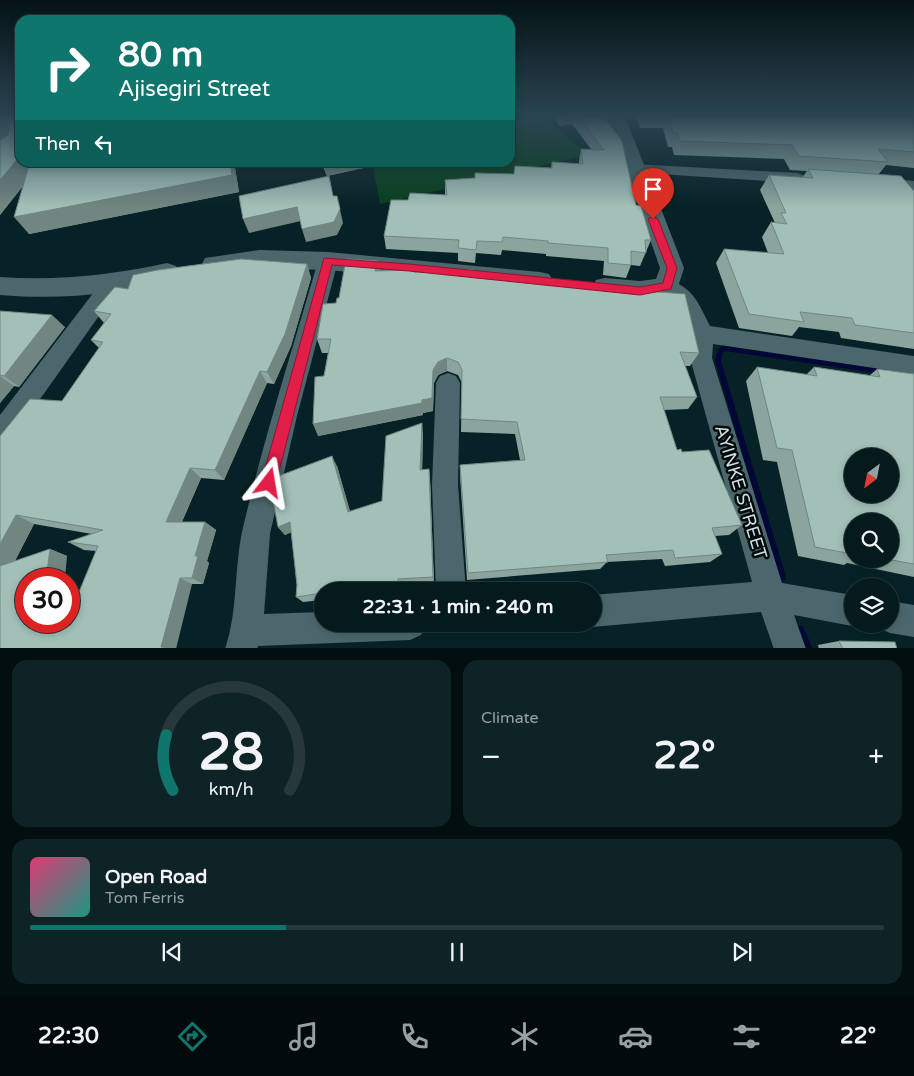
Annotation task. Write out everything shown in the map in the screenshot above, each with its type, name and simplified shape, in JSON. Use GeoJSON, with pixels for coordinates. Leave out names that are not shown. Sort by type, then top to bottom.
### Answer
{"type":"FeatureCollection","features":[{"type":"Feature","properties":{"kind":"street"},"geometry":{"type":"LineString","coordinates":[[626,146],[672,268],[667,286]]}},
{"type":"Feature","properties":{"kind":"street"},"geometry":{"type":"LineString","coordinates":[[634,170],[816,178]]}},
{"type":"Feature","properties":{"kind":"street"},"geometry":{"type":"LineString","coordinates":[[860,181],[914,186]]}},
{"type":"Feature","properties":{"kind":"street"},"geometry":{"type":"LineString","coordinates":[[0,286],[32,289],[111,284],[207,264],[260,259],[328,261],[640,291],[667,286],[688,300],[703,334],[914,365]]}},
{"type":"Feature","properties":{"kind":"street"},"geometry":{"type":"LineString","coordinates":[[327,632],[244,640],[256,534],[285,416],[328,261]]}},
{"type":"Feature","properties":{"kind":"street"},"geometry":{"type":"LineString","coordinates":[[0,435],[111,284]]}},
{"type":"Feature","properties":{"kind":"street","name":"AYINKE STREET"},"geometry":{"type":"LineString","coordinates":[[703,334],[701,358],[772,596],[790,648]]}},
{"type":"Feature","properties":{"kind":"street"},"geometry":{"type":"LineString","coordinates":[[448,383],[445,485],[450,582]]}},
{"type":"Feature","properties":{"kind":"street"},"geometry":{"type":"LineString","coordinates":[[602,610],[772,596],[844,609]]}},
{"type":"Feature","properties":{"kind":"street"},"geometry":{"type":"LineString","coordinates":[[899,618],[914,621]]}},
{"type":"Feature","properties":{"kind":"green space"},"geometry":{"type":"Polygon","coordinates":[[[515,146],[578,146],[588,155],[380,204],[373,167],[515,167],[515,146]]]}},
{"type":"Feature","properties":{"kind":"building"},"geometry":{"type":"Polygon","coordinates":[[[0,146],[15,146],[15,162],[0,180],[0,146]]]}},
{"type":"Feature","properties":{"kind":"building"},"geometry":{"type":"Polygon","coordinates":[[[601,146],[623,146],[636,205],[641,206],[651,240],[645,240],[646,253],[631,251],[631,265],[608,263],[608,248],[503,237],[502,242],[477,241],[476,250],[458,248],[459,240],[384,236],[391,200],[408,200],[410,193],[447,195],[445,180],[475,178],[475,173],[514,174],[515,166],[552,168],[552,162],[583,164],[581,149],[604,150],[601,146]]]}},
{"type":"Feature","properties":{"kind":"building"},"geometry":{"type":"Polygon","coordinates":[[[793,146],[914,146],[914,152],[878,149],[888,162],[799,156],[793,146]]]}},
{"type":"Feature","properties":{"kind":"building"},"geometry":{"type":"Polygon","coordinates":[[[29,167],[231,167],[232,175],[14,217],[29,167]]]}},
{"type":"Feature","properties":{"kind":"building"},"geometry":{"type":"Polygon","coordinates":[[[808,169],[901,176],[914,191],[914,333],[855,325],[852,318],[800,312],[804,322],[749,314],[724,249],[784,254],[771,222],[787,224],[781,213],[786,213],[769,175],[813,178],[808,169]]]}},
{"type":"Feature","properties":{"kind":"building"},"geometry":{"type":"Polygon","coordinates":[[[329,176],[333,196],[337,196],[340,209],[334,222],[302,229],[297,207],[243,219],[239,196],[329,176]]]}},
{"type":"Feature","properties":{"kind":"building"},"geometry":{"type":"Polygon","coordinates":[[[241,259],[307,264],[285,334],[267,372],[260,371],[215,470],[190,468],[166,522],[205,522],[195,556],[198,556],[192,578],[180,578],[161,647],[172,648],[0,648],[0,566],[50,549],[47,568],[15,568],[15,633],[80,633],[80,590],[98,546],[68,542],[103,530],[16,515],[0,544],[0,436],[30,399],[62,401],[103,342],[91,340],[111,314],[94,311],[115,287],[128,289],[133,275],[241,259]]]}},
{"type":"Feature","properties":{"kind":"building"},"geometry":{"type":"Polygon","coordinates":[[[346,259],[378,261],[375,271],[414,270],[414,272],[455,273],[455,269],[474,270],[473,272],[495,273],[495,277],[552,279],[633,287],[633,290],[685,294],[699,353],[680,352],[697,397],[660,397],[677,450],[681,449],[682,452],[709,450],[742,525],[712,528],[722,554],[675,558],[673,550],[606,555],[608,562],[468,573],[460,465],[525,460],[517,422],[461,419],[462,370],[458,362],[447,358],[438,362],[433,370],[432,398],[422,400],[422,403],[313,424],[315,377],[324,376],[331,339],[317,339],[323,304],[336,303],[337,298],[339,298],[346,259]]]}},
{"type":"Feature","properties":{"kind":"building"},"geometry":{"type":"Polygon","coordinates":[[[0,311],[52,315],[4,376],[0,375],[0,311]]]}},
{"type":"Feature","properties":{"kind":"building"},"geometry":{"type":"Polygon","coordinates":[[[757,367],[817,376],[814,367],[880,377],[877,369],[914,374],[914,564],[899,561],[899,513],[844,513],[844,552],[815,547],[792,450],[777,448],[757,367]]]}},
{"type":"Feature","properties":{"kind":"building"},"geometry":{"type":"Polygon","coordinates":[[[422,423],[420,470],[429,469],[433,577],[398,579],[398,582],[314,582],[314,594],[296,597],[297,585],[290,522],[278,527],[272,495],[276,477],[332,456],[348,512],[382,501],[386,436],[422,423]]]}},
{"type":"Feature","properties":{"kind":"building"},"geometry":{"type":"Polygon","coordinates":[[[839,641],[895,642],[897,648],[842,648],[839,641]]]}},
{"type":"Feature","properties":{"kind":"waterway"},"geometry":{"type":"LineString","coordinates":[[782,577],[718,361],[720,351],[724,348],[883,371]]}},
{"type":"Feature","properties":{"kind":"waterway"},"geometry":{"type":"LineString","coordinates":[[800,630],[808,648]]}},
{"type":"Feature","properties":{"kind":"route"},"geometry":{"type":"LineString","coordinates":[[269,483],[285,416],[328,261],[409,267],[640,291],[667,286],[672,268],[653,219]]}}]}
